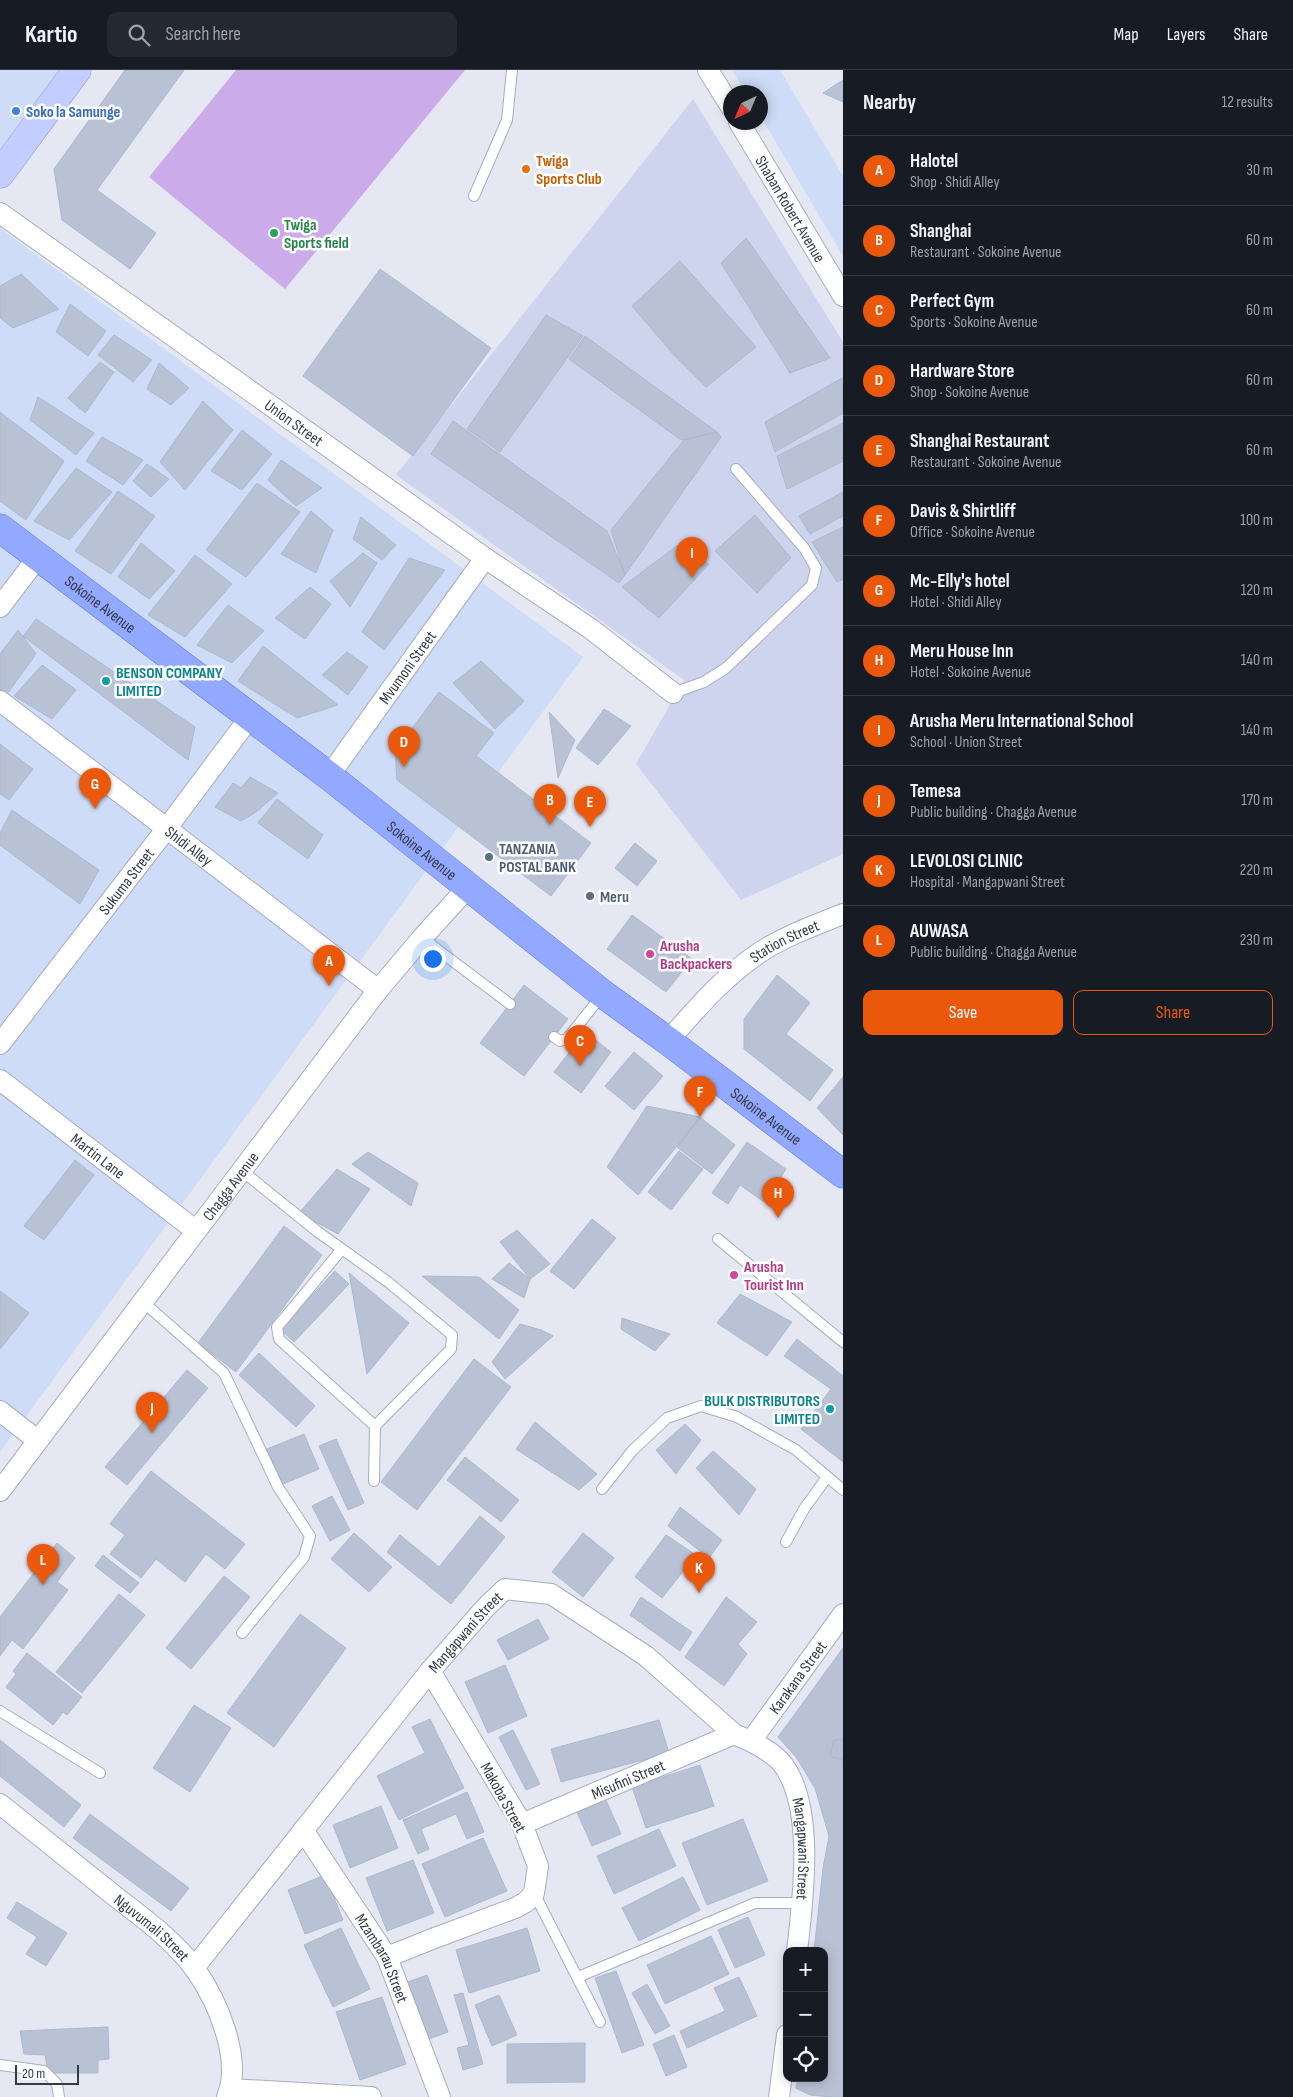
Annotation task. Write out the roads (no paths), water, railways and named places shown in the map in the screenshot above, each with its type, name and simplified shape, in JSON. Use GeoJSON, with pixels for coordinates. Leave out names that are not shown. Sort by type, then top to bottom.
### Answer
{"type":"FeatureCollection","features":[{"type":"Feature","properties":{"kind":"main road","name":"Sokoine Avenue"},"geometry":{"type":"LineString","coordinates":[[0,528],[329,776],[603,994],[843,1174]]}},
{"type":"Feature","properties":{"kind":"street"},"geometry":{"type":"LineString","coordinates":[[0,174],[77,70]]}},
{"type":"Feature","properties":{"kind":"street"},"geometry":{"type":"LineString","coordinates":[[708,70],[723,96]]}},
{"type":"Feature","properties":{"kind":"street","name":"Shaban Robert Avenue"},"geometry":{"type":"LineString","coordinates":[[745,130],[843,296]]}},
{"type":"Feature","properties":{"kind":"street","name":"Union Street"},"geometry":{"type":"LineString","coordinates":[[0,213],[485,558],[591,629],[673,692]]}},
{"type":"Feature","properties":{"kind":"street"},"geometry":{"type":"LineString","coordinates":[[0,607],[38,557]]}},
{"type":"Feature","properties":{"kind":"street","name":"Mvumoni Street"},"geometry":{"type":"LineString","coordinates":[[329,776],[485,558]]}},
{"type":"Feature","properties":{"kind":"street","name":"Shidi Alley"},"geometry":{"type":"LineString","coordinates":[[0,701],[378,990]]}},
{"type":"Feature","properties":{"kind":"street","name":"Sukuma Street"},"geometry":{"type":"LineString","coordinates":[[0,1044],[250,717]]}},
{"type":"Feature","properties":{"kind":"street","name":"Chagga Avenue"},"geometry":{"type":"LineString","coordinates":[[0,1491],[378,990],[469,886]]}},
{"type":"Feature","properties":{"kind":"street","name":"Station Street"},"geometry":{"type":"LineString","coordinates":[[668,1041],[716,988],[743,964],[763,950],[843,914]]}},
{"type":"Feature","properties":{"kind":"street","name":"Martin Lane"},"geometry":{"type":"LineString","coordinates":[[0,1080],[196,1230]]}},
{"type":"Feature","properties":{"kind":"street"},"geometry":{"type":"LineString","coordinates":[[0,1411],[38,1440]]}},
{"type":"Feature","properties":{"kind":"street","name":"Mangapwani Street"},"geometry":{"type":"LineString","coordinates":[[194,1968],[430,1671],[486,1607],[505,1589],[551,1594],[646,1656],[743,1738],[780,1761],[796,1788],[801,1815],[804,1857],[803,1902],[797,1947]]}},
{"type":"Feature","properties":{"kind":"street","name":"Karakana Street"},"geometry":{"type":"LineString","coordinates":[[743,1738],[843,1614]]}},
{"type":"Feature","properties":{"kind":"street","name":"Makoba Street"},"geometry":{"type":"LineString","coordinates":[[430,1671],[522,1824],[538,1866],[534,1893]]}},
{"type":"Feature","properties":{"kind":"street","name":"Misufini Street"},"geometry":{"type":"LineString","coordinates":[[522,1824],[743,1738]]}},
{"type":"Feature","properties":{"kind":"street","name":"Nguvumali Street"},"geometry":{"type":"LineString","coordinates":[[0,1804],[150,1924],[194,1968],[207,1988],[226,2035],[233,2067],[228,2093]]}},
{"type":"Feature","properties":{"kind":"street","name":"Mzambarau Street"},"geometry":{"type":"LineString","coordinates":[[303,1830],[387,1957],[440,2097]]}},
{"type":"Feature","properties":{"kind":"street"},"geometry":{"type":"LineString","coordinates":[[387,1957],[515,1908],[526,1902],[534,1893]]}},
{"type":"Feature","properties":{"kind":"street"},"geometry":{"type":"LineString","coordinates":[[779,2097],[787,2037]]}},
{"type":"Feature","properties":{"kind":"street"},"geometry":{"type":"LineString","coordinates":[[228,2093],[371,2097]]}},
{"type":"Feature","properties":{"kind":"lane"},"geometry":{"type":"LineString","coordinates":[[474,196],[507,120],[512,70]]}},
{"type":"Feature","properties":{"kind":"lane"},"geometry":{"type":"LineString","coordinates":[[673,692],[704,682],[726,668],[812,586],[816,568],[804,548],[736,469]]}},
{"type":"Feature","properties":{"kind":"lane"},"geometry":{"type":"LineString","coordinates":[[422,938],[510,1004]]}},
{"type":"Feature","properties":{"kind":"lane"},"geometry":{"type":"LineString","coordinates":[[554,1037],[560,1041],[567,1039],[603,994]]}},
{"type":"Feature","properties":{"kind":"lane"},"geometry":{"type":"LineString","coordinates":[[242,1170],[342,1249],[388,1282],[452,1335],[451,1349],[374,1426],[374,1481]]}},
{"type":"Feature","properties":{"kind":"lane"},"geometry":{"type":"LineString","coordinates":[[718,1239],[843,1342]]}},
{"type":"Feature","properties":{"kind":"lane"},"geometry":{"type":"LineString","coordinates":[[342,1249],[277,1327],[279,1339],[374,1426]]}},
{"type":"Feature","properties":{"kind":"lane"},"geometry":{"type":"LineString","coordinates":[[142,1301],[224,1373],[278,1487],[310,1536],[304,1557],[242,1633]]}},
{"type":"Feature","properties":{"kind":"lane"},"geometry":{"type":"LineString","coordinates":[[602,1489],[632,1451],[667,1418],[701,1406],[737,1417],[796,1450],[843,1490]]}},
{"type":"Feature","properties":{"kind":"lane"},"geometry":{"type":"LineString","coordinates":[[786,1542],[804,1509],[827,1477]]}},
{"type":"Feature","properties":{"kind":"lane"},"geometry":{"type":"LineString","coordinates":[[0,1711],[100,1773]]}},
{"type":"Feature","properties":{"kind":"lane"},"geometry":{"type":"LineString","coordinates":[[534,1893],[600,2022]]}},
{"type":"Feature","properties":{"kind":"lane"},"geometry":{"type":"LineString","coordinates":[[578,1977],[755,1903],[803,1902]]}},
{"type":"Feature","properties":{"kind":"lane"},"geometry":{"type":"LineString","coordinates":[[0,2064],[44,2071],[57,2084],[60,2097]]}},
{"type":"Feature","properties":{"kind":"place","name":"Soko la Samunge"},"geometry":{"type":"Point","coordinates":[16,111]}},
{"type":"Feature","properties":{"kind":"place","name":"Twiga Sports Club"},"geometry":{"type":"Point","coordinates":[526,169]}},
{"type":"Feature","properties":{"kind":"place","name":"Twiga Sports field"},"geometry":{"type":"Point","coordinates":[274,233]}},
{"type":"Feature","properties":{"kind":"place","name":"Arusha Meru International School"},"geometry":{"type":"Point","coordinates":[692,578]}},
{"type":"Feature","properties":{"kind":"place","name":"BENSON COMPANY LIMITED"},"geometry":{"type":"Point","coordinates":[106,681]}},
{"type":"Feature","properties":{"kind":"place","name":"Hardware Store"},"geometry":{"type":"Point","coordinates":[404,767]}},
{"type":"Feature","properties":{"kind":"place","name":"Mc-Elly's hotel"},"geometry":{"type":"Point","coordinates":[95,809]}},
{"type":"Feature","properties":{"kind":"place","name":"Shanghai"},"geometry":{"type":"Point","coordinates":[550,825]}},
{"type":"Feature","properties":{"kind":"place","name":"Shanghai Restaurant"},"geometry":{"type":"Point","coordinates":[590,827]}},
{"type":"Feature","properties":{"kind":"place","name":"TANZANIA POSTAL BANK"},"geometry":{"type":"Point","coordinates":[489,857]}},
{"type":"Feature","properties":{"kind":"place","name":"Meru"},"geometry":{"type":"Point","coordinates":[590,896]}},
{"type":"Feature","properties":{"kind":"place","name":"Arusha Backpackers"},"geometry":{"type":"Point","coordinates":[650,954]}},
{"type":"Feature","properties":{"kind":"place","name":"Halotel"},"geometry":{"type":"Point","coordinates":[329,986]}},
{"type":"Feature","properties":{"kind":"place","name":"Perfect Gym"},"geometry":{"type":"Point","coordinates":[580,1066]}},
{"type":"Feature","properties":{"kind":"place","name":"Davis & Shirtliff"},"geometry":{"type":"Point","coordinates":[700,1117]}},
{"type":"Feature","properties":{"kind":"place","name":"Meru House Inn"},"geometry":{"type":"Point","coordinates":[778,1218]}},
{"type":"Feature","properties":{"kind":"place","name":"Arusha Tourist Inn"},"geometry":{"type":"Point","coordinates":[734,1275]}},
{"type":"Feature","properties":{"kind":"place","name":"BULK DISTRIBUTORS LIMITED"},"geometry":{"type":"Point","coordinates":[830,1409]}},
{"type":"Feature","properties":{"kind":"place","name":"Temesa"},"geometry":{"type":"Point","coordinates":[152,1433]}},
{"type":"Feature","properties":{"kind":"place","name":"AUWASA"},"geometry":{"type":"Point","coordinates":[43,1585]}},
{"type":"Feature","properties":{"kind":"place","name":"LEVOLOSI CLINIC"},"geometry":{"type":"Point","coordinates":[699,1593]}}]}
